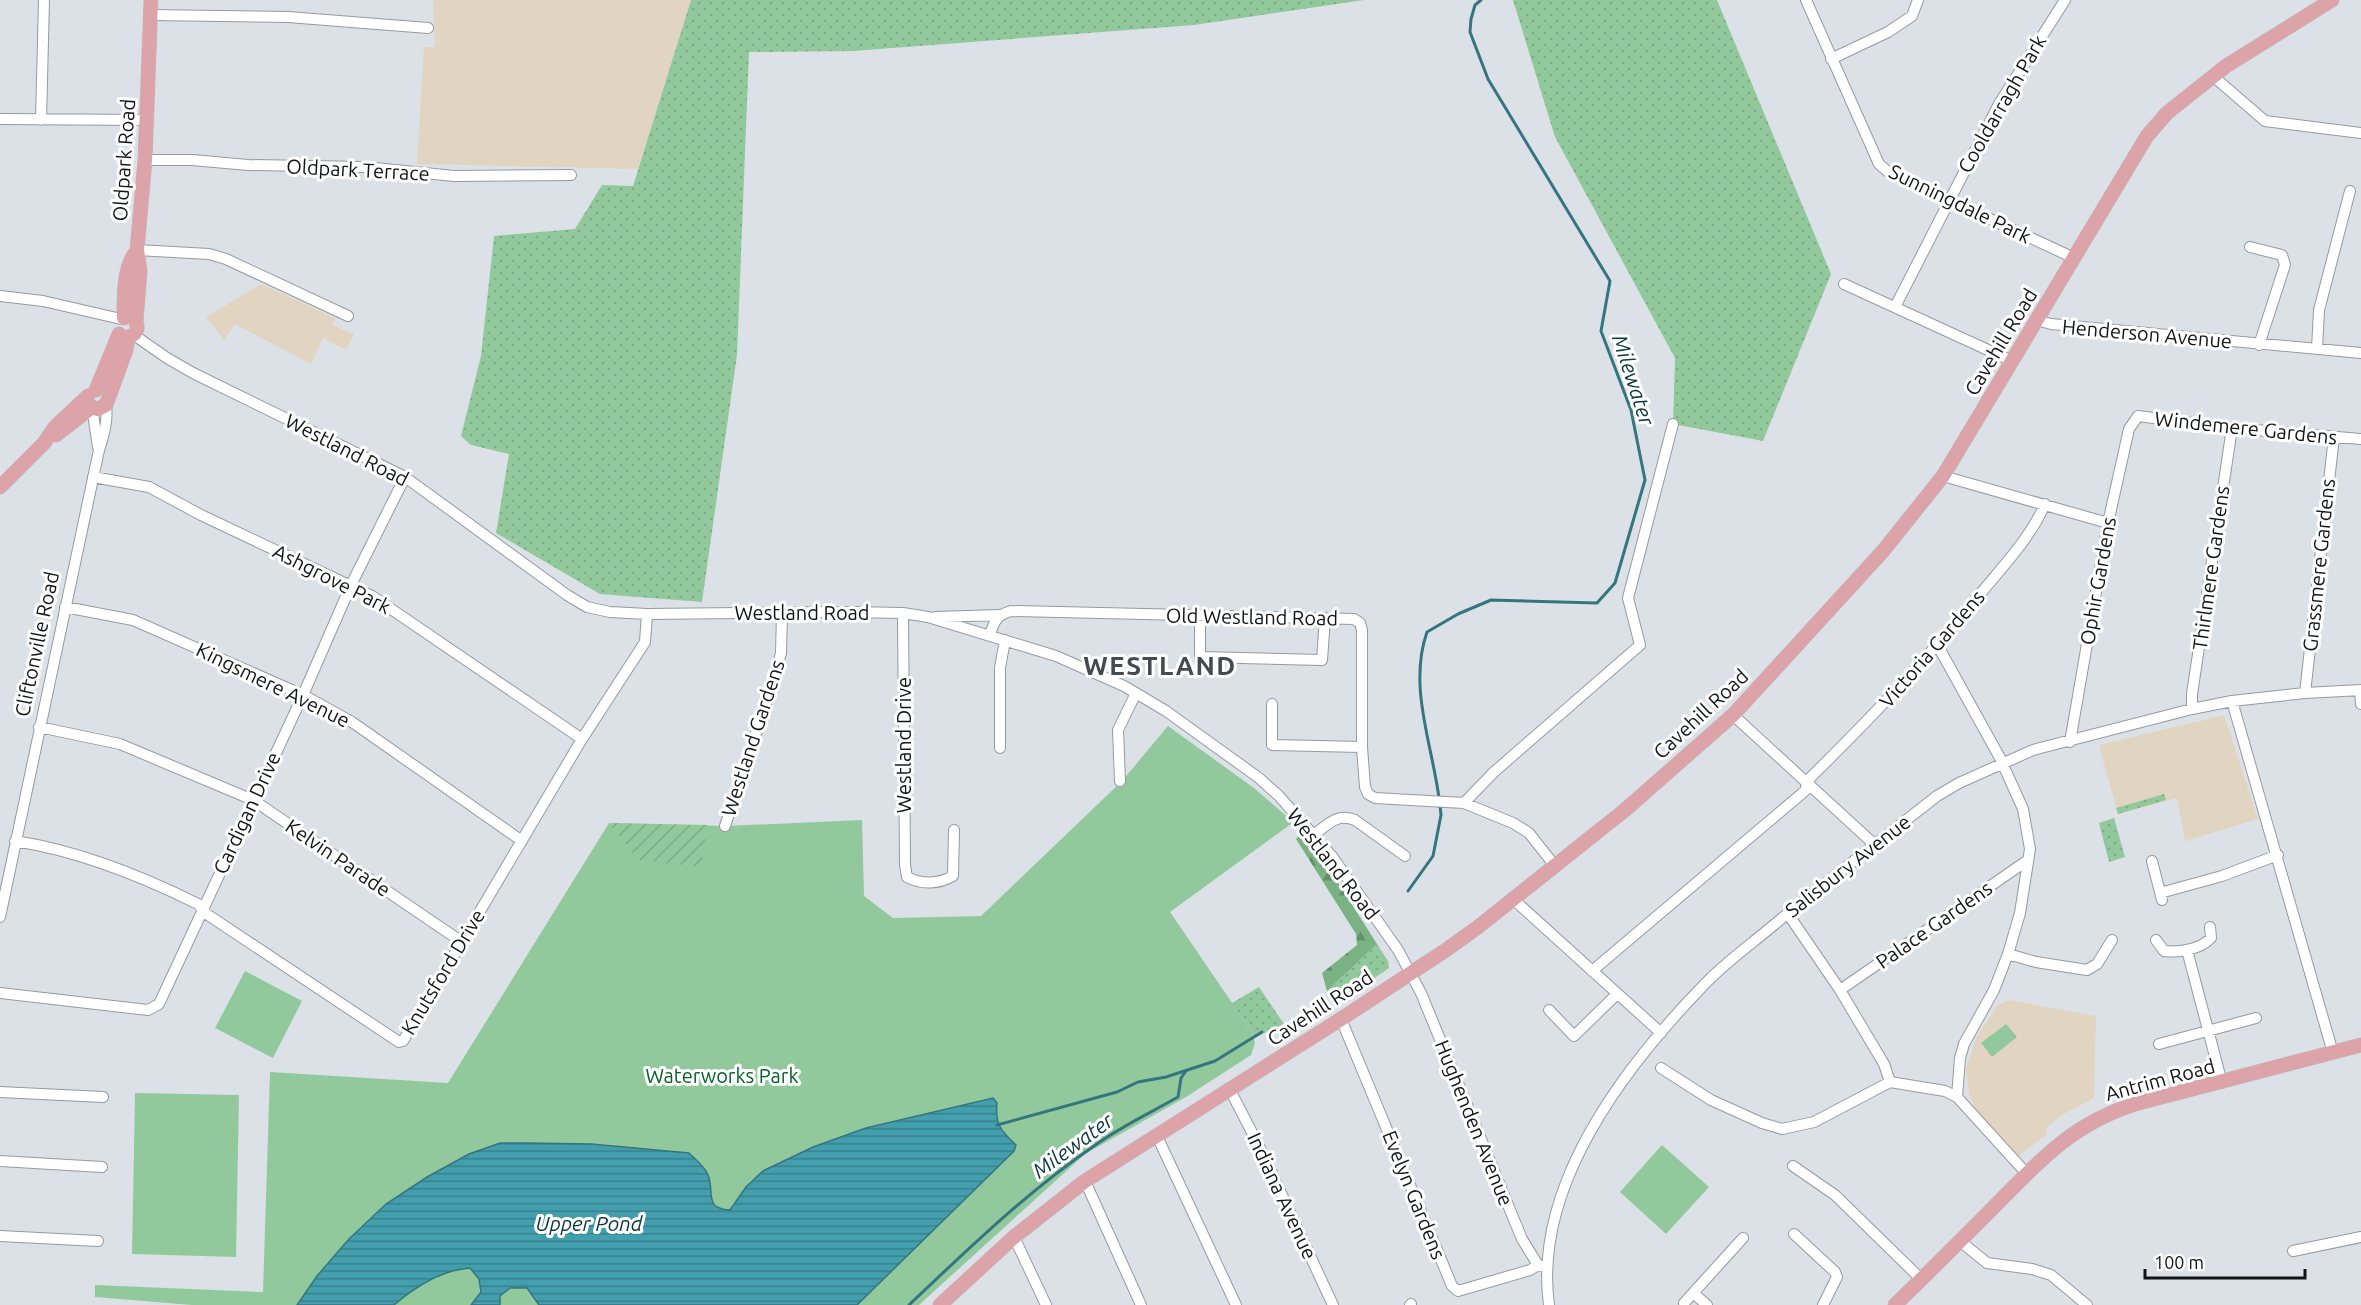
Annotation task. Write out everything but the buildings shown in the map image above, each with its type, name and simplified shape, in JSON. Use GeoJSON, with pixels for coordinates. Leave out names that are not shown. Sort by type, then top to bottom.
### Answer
{"type":"FeatureCollection","features":[{"type":"Feature","properties":{"kind":"main road","name":"Oldpark Road"},"geometry":{"type":"LineString","coordinates":[[127,328],[140,271],[137,250],[145,159],[151,0]]}},
{"type":"Feature","properties":{"kind":"main road","name":"Cavehill Road"},"geometry":{"type":"LineString","coordinates":[[940,1305],[1014,1237],[1085,1181],[1446,950],[1625,810],[1733,715],[1883,551],[1943,476],[2147,136],[2168,113],[2213,76],[2332,0]]}},
{"type":"Feature","properties":{"kind":"main road","name":"Cliftonville Road"},"geometry":{"type":"LineString","coordinates":[[98,399],[126,350],[127,328]]}},
{"type":"Feature","properties":{"kind":"main road"},"geometry":{"type":"LineString","coordinates":[[0,488],[44,443],[98,399]]}},
{"type":"Feature","properties":{"kind":"main road","name":"Antrim Road"},"geometry":{"type":"LineString","coordinates":[[1895,1305],[2067,1137],[2107,1114],[2135,1104],[2361,1045]]}},
{"type":"Feature","properties":{"kind":"street"},"geometry":{"type":"LineString","coordinates":[[41,120],[44,0]]}},
{"type":"Feature","properties":{"kind":"street","name":"Sunningdale Park"},"geometry":{"type":"LineString","coordinates":[[1806,0],[1878,164],[1887,171],[2074,258]]}},
{"type":"Feature","properties":{"kind":"street"},"geometry":{"type":"LineString","coordinates":[[1832,59],[1896,27],[1912,16],[1918,0]]}},
{"type":"Feature","properties":{"kind":"street","name":"Cooldarragh Park"},"geometry":{"type":"LineString","coordinates":[[1895,307],[1999,104],[2065,0]]}},
{"type":"Feature","properties":{"kind":"street"},"geometry":{"type":"LineString","coordinates":[[151,15],[288,17],[428,28]]}},
{"type":"Feature","properties":{"kind":"street"},"geometry":{"type":"LineString","coordinates":[[2213,76],[2265,121],[2359,130]]}},
{"type":"Feature","properties":{"kind":"street"},"geometry":{"type":"LineString","coordinates":[[0,119],[147,120]]}},
{"type":"Feature","properties":{"kind":"street","name":"Oldpark Terrace"},"geometry":{"type":"LineString","coordinates":[[145,159],[248,165],[365,166],[454,176],[571,175]]}},
{"type":"Feature","properties":{"kind":"street"},"geometry":{"type":"LineString","coordinates":[[2317,349],[2319,310],[2350,191]]}},
{"type":"Feature","properties":{"kind":"street","name":"Henderson Avenue"},"geometry":{"type":"LineString","coordinates":[[2250,247],[2282,255],[2285,265],[2259,345]]}},
{"type":"Feature","properties":{"kind":"street"},"geometry":{"type":"LineString","coordinates":[[137,250],[209,254],[226,259],[348,316]]}},
{"type":"Feature","properties":{"kind":"street"},"geometry":{"type":"LineString","coordinates":[[1844,284],[2012,361]]}},
{"type":"Feature","properties":{"kind":"street"},"geometry":{"type":"LineString","coordinates":[[0,296],[43,301],[127,328]]}},
{"type":"Feature","properties":{"kind":"street","name":"Henderson Avenue"},"geometry":{"type":"LineString","coordinates":[[2036,320],[2051,324],[2361,353]]}},
{"type":"Feature","properties":{"kind":"street","name":"Westland Road"},"geometry":{"type":"LineString","coordinates":[[127,328],[166,358],[193,373],[405,477],[567,595],[587,607],[610,612],[647,614],[903,614],[928,617],[1056,656],[1136,693],[1166,711],[1259,778],[1331,855],[1398,950],[1410,973]]}},
{"type":"Feature","properties":{"kind":"street","name":"Cliftonville Road"},"geometry":{"type":"LineString","coordinates":[[0,917],[107,417],[98,399]]}},
{"type":"Feature","properties":{"kind":"street","name":"Windemere Gardens"},"geometry":{"type":"LineString","coordinates":[[2133,422],[2138,416],[2232,428],[2361,439]]}},
{"type":"Feature","properties":{"kind":"street","name":"Ophir Gardens"},"geometry":{"type":"LineString","coordinates":[[2070,742],[2108,523],[2129,429],[2133,422]]}},
{"type":"Feature","properties":{"kind":"street"},"geometry":{"type":"LineString","coordinates":[[1464,803],[1494,772],[1640,645],[1628,598],[1673,424]]}},
{"type":"Feature","properties":{"kind":"street","name":"Thirlmere Gardens"},"geometry":{"type":"LineString","coordinates":[[2192,709],[2192,694],[2232,428]]}},
{"type":"Feature","properties":{"kind":"street","name":"Grassmere Gardens"},"geometry":{"type":"LineString","coordinates":[[2305,693],[2334,437]]}},
{"type":"Feature","properties":{"kind":"street"},"geometry":{"type":"LineString","coordinates":[[1943,476],[2108,523]]}},
{"type":"Feature","properties":{"kind":"street","name":"Ashgrove Park"},"geometry":{"type":"LineString","coordinates":[[93,477],[149,487],[201,515],[372,596],[582,739]]}},
{"type":"Feature","properties":{"kind":"street","name":"Cardigan Drive"},"geometry":{"type":"LineString","coordinates":[[0,993],[148,1010],[159,1004],[303,695],[351,585],[405,477]]}},
{"type":"Feature","properties":{"kind":"street","name":"Victoria Gardens"},"geometry":{"type":"LineString","coordinates":[[1592,971],[1806,790],[1806,783],[1878,711],[1938,646],[2006,563],[2031,529],[2045,504]]}},
{"type":"Feature","properties":{"kind":"street","name":"Kingsmere Avenue"},"geometry":{"type":"LineString","coordinates":[[65,607],[133,620],[303,695],[352,722],[522,841]]}},
{"type":"Feature","properties":{"kind":"street","name":"Old Westland Road"},"geometry":{"type":"LineString","coordinates":[[928,617],[1043,611],[1354,619],[1360,623],[1362,747],[1368,794],[1375,798],[1464,803],[1513,823],[1529,833],[1555,866]]}},
{"type":"Feature","properties":{"kind":"street","name":"Knutsford Drive"},"geometry":{"type":"LineString","coordinates":[[15,841],[47,846],[103,862],[200,905],[202,911],[399,1042],[403,1041],[582,739],[645,642],[647,614]]}},
{"type":"Feature","properties":{"kind":"street","name":"Westland Gardens"},"geometry":{"type":"LineString","coordinates":[[725,826],[781,653],[782,614]]}},
{"type":"Feature","properties":{"kind":"street","name":"Westland Drive"},"geometry":{"type":"LineString","coordinates":[[903,614],[905,866],[907,876],[917,883],[943,882],[953,876],[954,830]]}},
{"type":"Feature","properties":{"kind":"street"},"geometry":{"type":"LineString","coordinates":[[990,635],[993,623],[1000,615]]}},
{"type":"Feature","properties":{"kind":"street"},"geometry":{"type":"LineString","coordinates":[[1200,615],[1200,657],[1311,660],[1322,660],[1325,618]]}},
{"type":"Feature","properties":{"kind":"street"},"geometry":{"type":"LineString","coordinates":[[1000,748],[1000,668],[1005,640]]}},
{"type":"Feature","properties":{"kind":"street"},"geometry":{"type":"LineString","coordinates":[[1938,646],[2002,763],[2023,809],[2030,849],[2020,913],[2008,954],[1994,990],[1964,1044],[1960,1058],[1957,1097]]}},
{"type":"Feature","properties":{"kind":"street"},"geometry":{"type":"LineString","coordinates":[[2360,690],[2361,704]]}},
{"type":"Feature","properties":{"kind":"street","name":"Salisbury Avenue"},"geometry":{"type":"LineString","coordinates":[[1548,1305],[1542,1266],[1569,1173],[1586,1137],[1629,1071],[1701,987],[1788,914],[1937,796],[2033,750],[2192,709],[2232,701],[2360,690]]}},
{"type":"Feature","properties":{"kind":"street"},"geometry":{"type":"LineString","coordinates":[[1120,781],[1118,730],[1136,693]]}},
{"type":"Feature","properties":{"kind":"street"},"geometry":{"type":"LineString","coordinates":[[2232,701],[2333,1053]]}},
{"type":"Feature","properties":{"kind":"street"},"geometry":{"type":"LineString","coordinates":[[1272,704],[1272,745],[1362,747]]}},
{"type":"Feature","properties":{"kind":"street"},"geometry":{"type":"LineString","coordinates":[[1733,715],[1875,844]]}},
{"type":"Feature","properties":{"kind":"street","name":"Kelvin Parade"},"geometry":{"type":"LineString","coordinates":[[39,727],[120,744],[253,800],[462,942]]}},
{"type":"Feature","properties":{"kind":"street"},"geometry":{"type":"LineString","coordinates":[[1314,835],[1336,818],[1346,816],[1405,856]]}},
{"type":"Feature","properties":{"kind":"street"},"geometry":{"type":"LineString","coordinates":[[2152,861],[2161,897],[2278,855]]}},
{"type":"Feature","properties":{"kind":"street","name":"Palace Gardens"},"geometry":{"type":"LineString","coordinates":[[1840,990],[2028,860]]}},
{"type":"Feature","properties":{"kind":"street"},"geometry":{"type":"LineString","coordinates":[[1513,899],[1661,1033]]}},
{"type":"Feature","properties":{"kind":"street"},"geometry":{"type":"LineString","coordinates":[[1788,914],[1840,990],[1884,1064],[1890,1082]]}},
{"type":"Feature","properties":{"kind":"street"},"geometry":{"type":"LineString","coordinates":[[2156,940],[2164,951],[2187,950],[2206,943],[2211,938],[2210,927]]}},
{"type":"Feature","properties":{"kind":"street"},"geometry":{"type":"LineString","coordinates":[[2008,954],[2036,962],[2087,970],[2097,964],[2112,940]]}},
{"type":"Feature","properties":{"kind":"street"},"geometry":{"type":"LineString","coordinates":[[2187,950],[2222,1083]]}},
{"type":"Feature","properties":{"kind":"street","name":"Hughenden Avenue"},"geometry":{"type":"LineString","coordinates":[[1410,973],[1421,993],[1522,1239],[1542,1266]]}},
{"type":"Feature","properties":{"kind":"street"},"geometry":{"type":"LineString","coordinates":[[1549,1010],[1574,1036],[1617,993]]}},
{"type":"Feature","properties":{"kind":"street"},"geometry":{"type":"LineString","coordinates":[[2159,1044],[2256,1018]]}},
{"type":"Feature","properties":{"kind":"street","name":"Evelyn Gardens"},"geometry":{"type":"LineString","coordinates":[[1341,1019],[1452,1286],[1458,1291],[1473,1288],[1542,1266]]}},
{"type":"Feature","properties":{"kind":"street"},"geometry":{"type":"LineString","coordinates":[[1661,1068],[1711,1100],[1762,1123],[1782,1129],[1814,1122],[1890,1082],[1945,1091],[1957,1097],[2027,1174]]}},
{"type":"Feature","properties":{"kind":"street","name":"Indiana Avenue"},"geometry":{"type":"LineString","coordinates":[[1229,1088],[1260,1148],[1333,1305]]}},
{"type":"Feature","properties":{"kind":"street"},"geometry":{"type":"LineString","coordinates":[[0,1092],[103,1097]]}},
{"type":"Feature","properties":{"kind":"street"},"geometry":{"type":"LineString","coordinates":[[1157,1136],[1236,1305]]}},
{"type":"Feature","properties":{"kind":"street"},"geometry":{"type":"LineString","coordinates":[[0,1161],[102,1167]]}},
{"type":"Feature","properties":{"kind":"street"},"geometry":{"type":"LineString","coordinates":[[1793,1166],[1834,1195],[1921,1279]]}},
{"type":"Feature","properties":{"kind":"street"},"geometry":{"type":"LineString","coordinates":[[1085,1181],[1141,1305]]}},
{"type":"Feature","properties":{"kind":"street"},"geometry":{"type":"LineString","coordinates":[[1794,1234],[1835,1272],[1837,1277],[1823,1305]]}},
{"type":"Feature","properties":{"kind":"street"},"geometry":{"type":"LineString","coordinates":[[0,1236],[98,1241]]}},
{"type":"Feature","properties":{"kind":"street"},"geometry":{"type":"LineString","coordinates":[[1014,1237],[1046,1305]]}},
{"type":"Feature","properties":{"kind":"street"},"geometry":{"type":"LineString","coordinates":[[1684,1303],[1743,1238]]}},
{"type":"Feature","properties":{"kind":"street"},"geometry":{"type":"LineString","coordinates":[[2293,1251],[2361,1238]]}},
{"type":"Feature","properties":{"kind":"street"},"geometry":{"type":"LineString","coordinates":[[1959,1241],[1987,1263],[2032,1269],[2051,1275],[2087,1305]]}},
{"type":"Feature","properties":{"kind":"street"},"geometry":{"type":"LineString","coordinates":[[1693,1293],[1707,1305]]}},
{"type":"Feature","properties":{"kind":"shaded area"},"geometry":{"type":"Polygon","coordinates":[[[433,0],[691,0],[638,169],[417,164],[424,47],[435,47],[433,0]]]}},
{"type":"Feature","properties":{"kind":"shaded area"},"geometry":{"type":"Polygon","coordinates":[[[261,284],[335,318],[332,325],[354,334],[346,350],[323,338],[311,364],[235,324],[224,340],[206,317],[261,284]]]}},
{"type":"Feature","properties":{"kind":"shaded area"},"geometry":{"type":"Polygon","coordinates":[[[2224,715],[2258,819],[2185,841],[2177,798],[2118,814],[2099,745],[2224,715]]]}},
{"type":"Feature","properties":{"kind":"shaded area"},"geometry":{"type":"Polygon","coordinates":[[[2009,1000],[2096,1016],[2094,1098],[2064,1114],[2047,1127],[2046,1135],[2019,1156],[1977,1112],[1969,1095],[1966,1068],[1977,1036],[1998,1005],[2009,1000]]]}},
{"type":"Feature","properties":{"kind":"green space"},"geometry":{"type":"Polygon","coordinates":[[[691,0],[1364,0],[1194,25],[853,51],[749,52],[737,355],[702,602],[600,594],[496,533],[509,454],[471,445],[461,436],[481,356],[494,236],[575,229],[602,185],[633,186],[691,0]]]}},
{"type":"Feature","properties":{"kind":"green space"},"geometry":{"type":"Polygon","coordinates":[[[1513,0],[1717,0],[1831,274],[1763,441],[1673,424],[1675,358],[1555,137],[1513,0]]]}},
{"type":"Feature","properties":{"kind":"green space","name":"Waterworks Park"},"geometry":{"type":"Polygon","coordinates":[[[1168,726],[1254,788],[1291,820],[1291,824],[1170,912],[1252,1032],[1255,1043],[1251,1055],[1186,1097],[1085,1154],[919,1305],[192,1305],[95,1297],[95,1285],[263,1292],[270,1072],[448,1083],[609,823],[725,826],[862,820],[864,896],[893,918],[981,916],[1122,781],[1168,726]]]}},
{"type":"Feature","properties":{"kind":"green space"},"geometry":{"type":"Polygon","coordinates":[[[2164,794],[2166,800],[2118,814],[2116,808],[2164,794]]]}},
{"type":"Feature","properties":{"kind":"green space"},"geometry":{"type":"Polygon","coordinates":[[[2114,818],[2125,857],[2109,862],[2099,823],[2114,818]]]}},
{"type":"Feature","properties":{"kind":"green space"},"geometry":{"type":"Polygon","coordinates":[[[609,823],[708,825],[701,867],[638,860],[609,823]]]}},
{"type":"Feature","properties":{"kind":"green space"},"geometry":{"type":"Polygon","coordinates":[[[1300,834],[1330,870],[1377,944],[1327,991],[1322,973],[1357,945],[1356,934],[1296,839],[1300,834]]]}},
{"type":"Feature","properties":{"kind":"green space"},"geometry":{"type":"Polygon","coordinates":[[[1377,944],[1388,961],[1389,968],[1338,1003],[1327,991],[1377,944]]]}},
{"type":"Feature","properties":{"kind":"green space"},"geometry":{"type":"Polygon","coordinates":[[[245,971],[302,1001],[273,1058],[215,1028],[245,971]]]}},
{"type":"Feature","properties":{"kind":"green space"},"geometry":{"type":"Polygon","coordinates":[[[1259,987],[1284,1024],[1254,1038],[1232,1003],[1259,987]]]}},
{"type":"Feature","properties":{"kind":"green space"},"geometry":{"type":"Polygon","coordinates":[[[2006,1024],[2017,1037],[1992,1057],[1981,1043],[2006,1024]]]}},
{"type":"Feature","properties":{"kind":"green space"},"geometry":{"type":"Polygon","coordinates":[[[135,1093],[239,1095],[236,1257],[132,1254],[135,1093]]]}},
{"type":"Feature","properties":{"kind":"green space"},"geometry":{"type":"Polygon","coordinates":[[[1662,1145],[1709,1187],[1666,1234],[1620,1192],[1662,1145]]]}},
{"type":"Feature","properties":{"kind":"water","name":"Upper Pond"},"geometry":{"type":"Polygon","coordinates":[[[993,1098],[997,1103],[998,1122],[1016,1145],[1014,1151],[857,1305],[539,1305],[527,1288],[510,1288],[500,1296],[500,1305],[471,1305],[481,1292],[479,1279],[470,1268],[449,1272],[429,1280],[394,1305],[297,1305],[317,1276],[349,1239],[386,1204],[427,1177],[469,1154],[500,1143],[591,1144],[689,1153],[707,1172],[713,1203],[722,1209],[730,1210],[746,1187],[763,1171],[813,1147],[866,1128],[993,1098]]]}},
{"type":"Feature","properties":{"kind":"waterway","name":"Milewater"},"geometry":{"type":"LineString","coordinates":[[1439,798],[1421,694],[1422,652],[1427,632],[1458,614],[1491,600],[1597,603],[1615,583],[1645,480],[1631,410],[1601,331],[1610,281],[1488,79],[1470,32],[1475,5],[1481,0]]}},
{"type":"Feature","properties":{"kind":"waterway","name":"Milewater"},"geometry":{"type":"LineString","coordinates":[[1408,891],[1433,856],[1441,815],[1440,805]]}},
{"type":"Feature","properties":{"kind":"waterway"},"geometry":{"type":"LineString","coordinates":[[997,1125],[1117,1092],[1138,1082],[1166,1077],[1215,1061],[1262,1032]]}},
{"type":"Feature","properties":{"kind":"waterway","name":"Milewater"},"geometry":{"type":"LineString","coordinates":[[909,1305],[998,1222],[1045,1182],[1104,1139],[1178,1097],[1181,1078],[1186,1071]]}},
{"type":"Feature","properties":{"kind":"district","name":"WESTLAND"},"geometry":{"type":"Point","coordinates":[1160,666]}}]}
